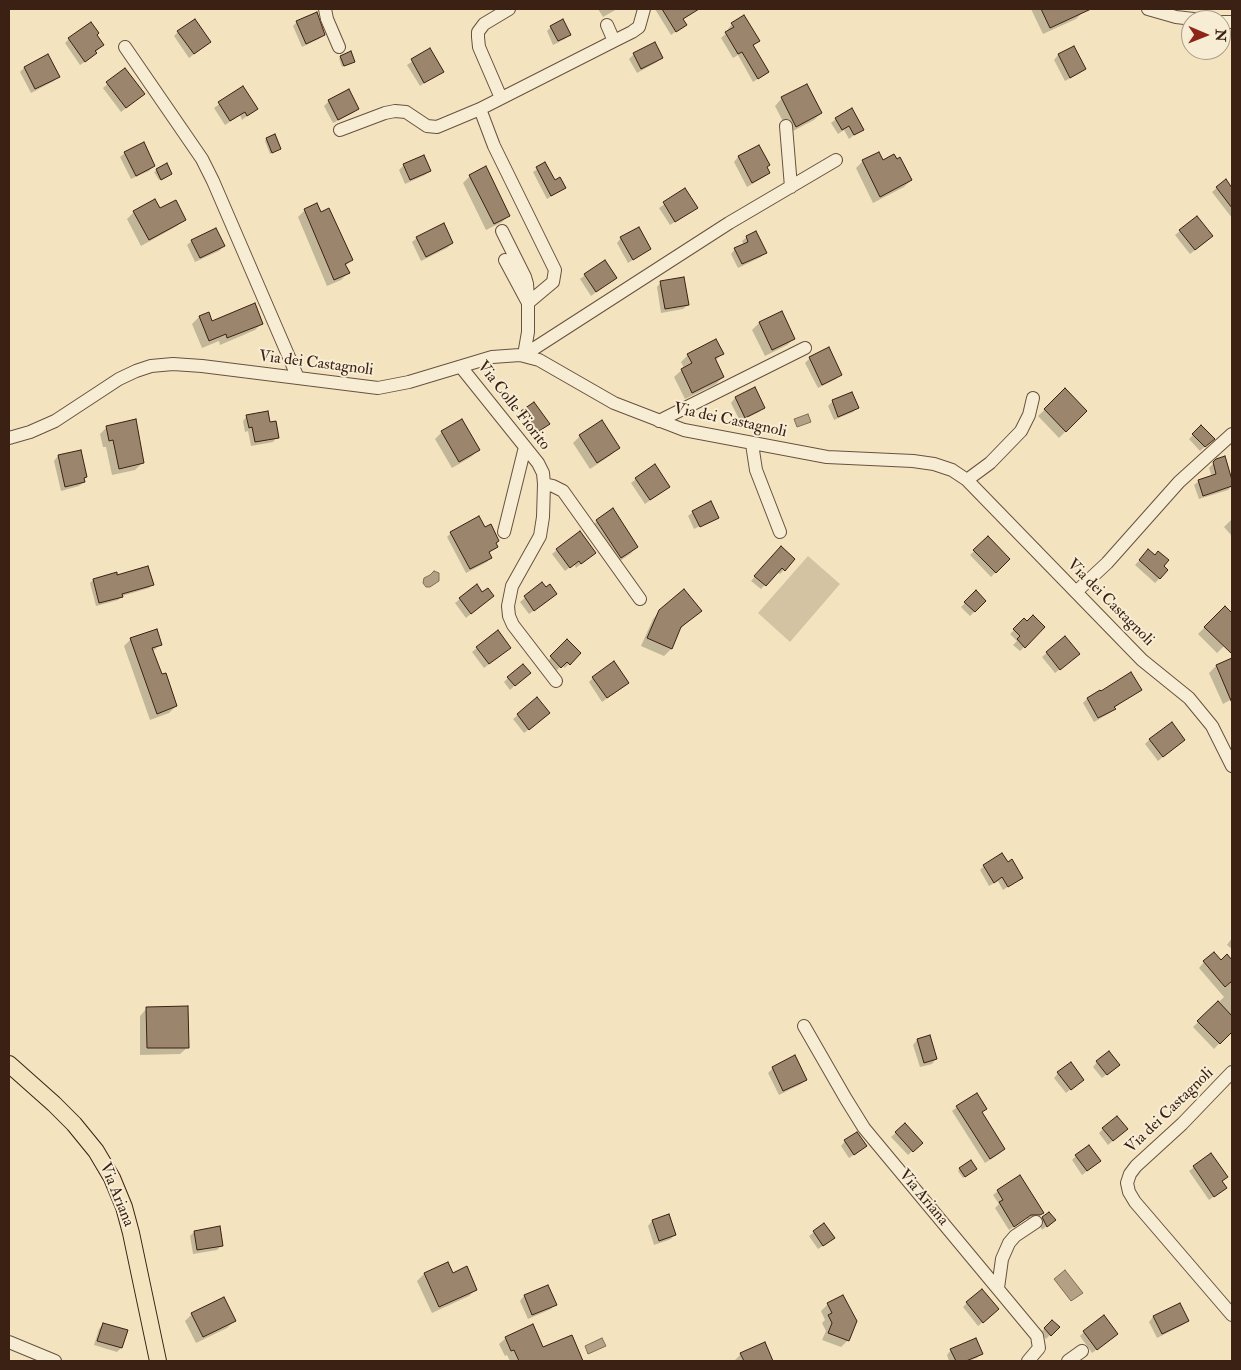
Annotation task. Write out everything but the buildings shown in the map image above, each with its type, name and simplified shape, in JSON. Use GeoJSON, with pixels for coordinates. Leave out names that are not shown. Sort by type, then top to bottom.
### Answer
{"type":"FeatureCollection","features":[{"type":"Feature","properties":{"kind":"main road","name":"Via Ariana"},"geometry":{"type":"LineString","coordinates":[[9,1064],[74,1124],[96,1151],[108,1171],[124,1207],[131,1233],[158,1361]]}},
{"type":"Feature","properties":{"kind":"street"},"geometry":{"type":"LineString","coordinates":[[325,9],[327,19],[339,47]]}},
{"type":"Feature","properties":{"kind":"street"},"geometry":{"type":"LineString","coordinates":[[501,98],[480,47],[478,32],[484,24],[509,9]]}},
{"type":"Feature","properties":{"kind":"street"},"geometry":{"type":"LineString","coordinates":[[340,130],[385,112],[395,110],[406,112],[427,126],[437,127],[480,109],[632,32],[639,27],[644,9]]}},
{"type":"Feature","properties":{"kind":"street"},"geometry":{"type":"LineString","coordinates":[[1148,9],[1181,18]]}},
{"type":"Feature","properties":{"kind":"street"},"geometry":{"type":"LineString","coordinates":[[607,24],[614,41]]}},
{"type":"Feature","properties":{"kind":"street"},"geometry":{"type":"LineString","coordinates":[[125,47],[202,159],[298,378]]}},
{"type":"Feature","properties":{"kind":"street"},"geometry":{"type":"LineString","coordinates":[[480,109],[494,146],[554,270],[553,282],[528,303]]}},
{"type":"Feature","properties":{"kind":"street"},"geometry":{"type":"LineString","coordinates":[[786,126],[791,186]]}},
{"type":"Feature","properties":{"kind":"street"},"geometry":{"type":"LineString","coordinates":[[524,355],[695,245],[836,160]]}},
{"type":"Feature","properties":{"kind":"street"},"geometry":{"type":"LineString","coordinates":[[502,231],[528,284],[528,332],[524,355]]}},
{"type":"Feature","properties":{"kind":"street"},"geometry":{"type":"LineString","coordinates":[[505,260],[528,303]]}},
{"type":"Feature","properties":{"kind":"street"},"geometry":{"type":"LineString","coordinates":[[659,422],[805,348]]}},
{"type":"Feature","properties":{"kind":"street","name":"Via dei Castagnoli"},"geometry":{"type":"LineString","coordinates":[[9,438],[47,425],[126,375],[151,366],[172,364],[202,366],[351,386],[385,388],[498,356],[524,355],[539,360],[608,400],[659,422],[692,432],[827,457],[927,462],[946,468],[967,480],[1142,660],[1194,704],[1212,726],[1232,766]]}},
{"type":"Feature","properties":{"kind":"street","name":"Via Colle Fiorito"},"geometry":{"type":"LineString","coordinates":[[461,367],[542,469],[544,484],[543,522],[540,536],[512,586],[508,606],[509,616],[513,625],[556,681]]}},
{"type":"Feature","properties":{"kind":"street"},"geometry":{"type":"LineString","coordinates":[[967,480],[990,464],[1020,431],[1029,415],[1033,398]]}},
{"type":"Feature","properties":{"kind":"street"},"geometry":{"type":"LineString","coordinates":[[1076,592],[1108,563],[1172,488],[1232,434]]}},
{"type":"Feature","properties":{"kind":"street"},"geometry":{"type":"LineString","coordinates":[[752,444],[756,470],[780,532]]}},
{"type":"Feature","properties":{"kind":"street"},"geometry":{"type":"LineString","coordinates":[[504,532],[525,447]]}},
{"type":"Feature","properties":{"kind":"street"},"geometry":{"type":"LineString","coordinates":[[544,484],[554,486],[562,491],[640,599]]}},
{"type":"Feature","properties":{"kind":"street","name":"Via Ariana"},"geometry":{"type":"LineString","coordinates":[[804,1026],[864,1128],[1037,1336],[1039,1348],[1028,1361]]}},
{"type":"Feature","properties":{"kind":"street","name":"Via dei Castagnoli"},"geometry":{"type":"LineString","coordinates":[[1232,1072],[1182,1124],[1136,1166],[1130,1174],[1127,1183],[1129,1192],[1135,1202],[1232,1315]]}},
{"type":"Feature","properties":{"kind":"street"},"geometry":{"type":"LineString","coordinates":[[998,1288],[1002,1260],[1006,1248],[1015,1236],[1036,1222]]}},
{"type":"Feature","properties":{"kind":"street"},"geometry":{"type":"LineString","coordinates":[[9,1342],[55,1361]]}},
{"type":"Feature","properties":{"kind":"street"},"geometry":{"type":"LineString","coordinates":[[1068,1361],[1082,1351]]}},
{"type":"Feature","properties":{"kind":"shaded area"},"geometry":{"type":"Polygon","coordinates":[[[808,414],[811,422],[797,427],[794,419],[808,414]]]}},
{"type":"Feature","properties":{"kind":"shaded area"},"geometry":{"type":"Polygon","coordinates":[[[808,556],[840,584],[790,642],[758,613],[808,556]]]}},
{"type":"Feature","properties":{"kind":"shaded area"},"geometry":{"type":"Polygon","coordinates":[[[434,571],[439,573],[439,581],[430,587],[426,587],[423,583],[424,578],[434,571]]]}},
{"type":"Feature","properties":{"kind":"shaded area"},"geometry":{"type":"Polygon","coordinates":[[[1065,1270],[1083,1293],[1071,1301],[1054,1279],[1065,1270]]]}},
{"type":"Feature","properties":{"kind":"shaded area"},"geometry":{"type":"Polygon","coordinates":[[[602,1338],[606,1346],[588,1354],[585,1346],[602,1338]]]}}]}
